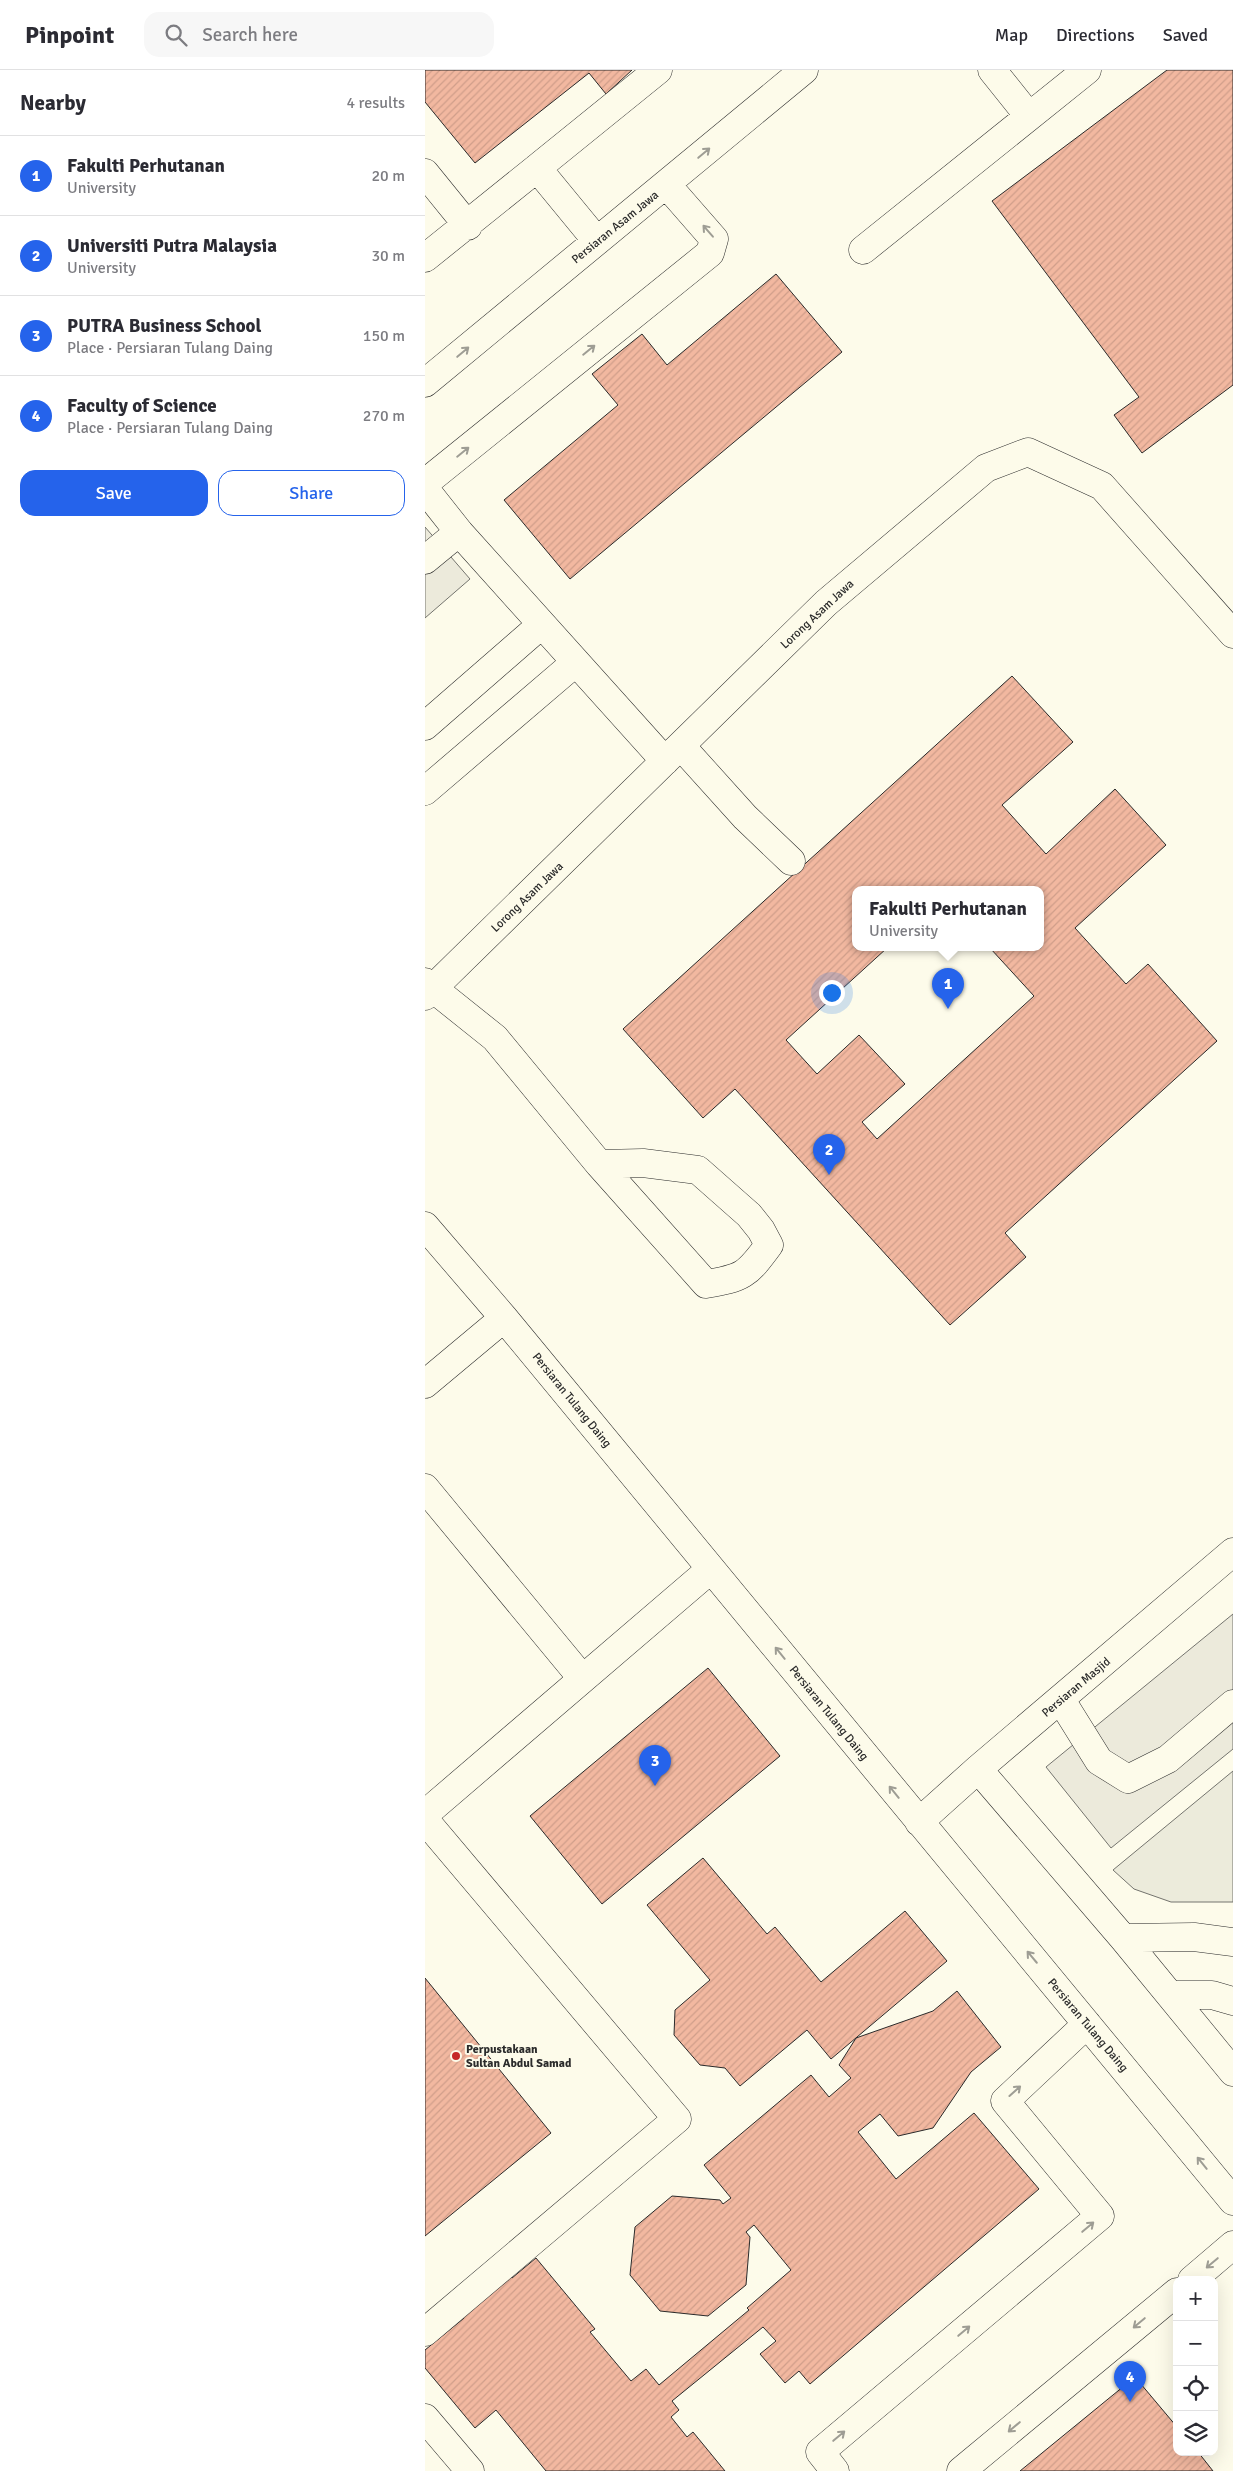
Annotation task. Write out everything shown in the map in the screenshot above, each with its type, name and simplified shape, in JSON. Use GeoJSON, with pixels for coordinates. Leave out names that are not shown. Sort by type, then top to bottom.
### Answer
{"type":"FeatureCollection","features":[{"type":"Feature","properties":{"kind":"street"},"geometry":{"type":"LineString","coordinates":[[425,258],[468,226],[658,70]]}},
{"type":"Feature","properties":{"kind":"street","name":"Persiaran Asam Jawa"},"geometry":{"type":"LineString","coordinates":[[425,383],[805,70]]}},
{"type":"Feature","properties":{"kind":"street"},"geometry":{"type":"LineString","coordinates":[[992,70],[1028,115]]}},
{"type":"Feature","properties":{"kind":"street"},"geometry":{"type":"LineString","coordinates":[[863,250],[1028,115],[1087,70]]}},
{"type":"Feature","properties":{"kind":"street"},"geometry":{"type":"LineString","coordinates":[[537,168],[597,241]]}},
{"type":"Feature","properties":{"kind":"street"},"geometry":{"type":"LineString","coordinates":[[425,173],[468,226]]}},
{"type":"Feature","properties":{"kind":"street"},"geometry":{"type":"LineString","coordinates":[[425,483],[710,253],[714,239],[666,184]]}},
{"type":"Feature","properties":{"kind":"street","name":"Lorong Asam Jawa"},"geometry":{"type":"LineString","coordinates":[[428,989],[826,603],[986,468],[1028,452],[1057,463],[1103,486],[1233,634]]}},
{"type":"Feature","properties":{"kind":"street"},"geometry":{"type":"LineString","coordinates":[[425,489],[459,532],[576,662],[791,861]]}},
{"type":"Feature","properties":{"kind":"street"},"geometry":{"type":"LineString","coordinates":[[425,560],[459,532]]}},
{"type":"Feature","properties":{"kind":"street"},"geometry":{"type":"LineString","coordinates":[[425,726],[541,625]]}},
{"type":"Feature","properties":{"kind":"street"},"geometry":{"type":"LineString","coordinates":[[425,791],[576,662]]}},
{"type":"Feature","properties":{"kind":"street"},"geometry":{"type":"LineString","coordinates":[[428,989],[495,1038],[599,1164],[706,1284],[736,1279],[754,1264],[769,1245],[761,1230],[749,1216],[698,1170],[643,1163],[599,1164]]}},
{"type":"Feature","properties":{"kind":"street","name":"Persiaran Tulang Daing"},"geometry":{"type":"LineString","coordinates":[[425,1226],[504,1318],[1233,2201]]}},
{"type":"Feature","properties":{"kind":"street"},"geometry":{"type":"LineString","coordinates":[[425,1384],[504,1318]]}},
{"type":"Feature","properties":{"kind":"street"},"geometry":{"type":"LineString","coordinates":[[425,1488],[582,1678]]}},
{"type":"Feature","properties":{"kind":"street","name":"Persiaran Masjid"},"geometry":{"type":"LineString","coordinates":[[919,1822],[978,1769],[1233,1552]]}},
{"type":"Feature","properties":{"kind":"street"},"geometry":{"type":"LineString","coordinates":[[425,1814],[711,1569]]}},
{"type":"Feature","properties":{"kind":"street"},"geometry":{"type":"LineString","coordinates":[[1061,1700],[1099,1761],[1128,1779],[1168,1759],[1233,1704]]}},
{"type":"Feature","properties":{"kind":"street"},"geometry":{"type":"LineString","coordinates":[[978,1769],[1123,1938],[1233,2072]]}},
{"type":"Feature","properties":{"kind":"street"},"geometry":{"type":"LineString","coordinates":[[425,1820],[677,2119],[425,2332]]}},
{"type":"Feature","properties":{"kind":"street"},"geometry":{"type":"LineString","coordinates":[[1123,1938],[1194,1937],[1233,1942]]}},
{"type":"Feature","properties":{"kind":"street"},"geometry":{"type":"LineString","coordinates":[[1170,1995],[1212,1995],[1233,2001]]}},
{"type":"Feature","properties":{"kind":"street"},"geometry":{"type":"LineString","coordinates":[[835,2471],[820,2452],[1100,2216],[1005,2100],[1087,2024]]}},
{"type":"Feature","properties":{"kind":"street"},"geometry":{"type":"LineString","coordinates":[[1197,2276],[1233,2246]]}},
{"type":"Feature","properties":{"kind":"street"},"geometry":{"type":"LineString","coordinates":[[961,2471],[1173,2295]]}},
{"type":"Feature","properties":{"kind":"street"},"geometry":{"type":"LineString","coordinates":[[425,2418],[470,2471]]}},
{"type":"Feature","properties":{"kind":"shaded area"},"geometry":{"type":"Polygon","coordinates":[[[425,527],[470,579],[425,618],[425,527]]]}},
{"type":"Feature","properties":{"kind":"shaded area"},"geometry":{"type":"Polygon","coordinates":[[[1233,1614],[1233,1749],[1111,1848],[1046,1767],[1233,1614]]]}},
{"type":"Feature","properties":{"kind":"shaded area"},"geometry":{"type":"Polygon","coordinates":[[[1233,1771],[1233,1902],[1171,1902],[1134,1889],[1113,1870],[1233,1771]]]}},
{"type":"Feature","properties":{"kind":"building"},"geometry":{"type":"Polygon","coordinates":[[[425,70],[632,70],[606,94],[589,73],[475,163],[425,102],[425,70]]]}},
{"type":"Feature","properties":{"kind":"building"},"geometry":{"type":"Polygon","coordinates":[[[1167,70],[1233,70],[1233,385],[1142,453],[1114,415],[1139,397],[992,201],[1167,70]]]}},
{"type":"Feature","properties":{"kind":"building"},"geometry":{"type":"Polygon","coordinates":[[[776,274],[842,352],[570,579],[504,500],[618,405],[592,374],[642,334],[667,365],[776,274]]]}},
{"type":"Feature","properties":{"kind":"building"},"geometry":{"type":"Polygon","coordinates":[[[1012,676],[1073,742],[1002,805],[1046,854],[1115,789],[1166,845],[1075,928],[1126,984],[1148,964],[1217,1041],[1005,1233],[1026,1257],[950,1325],[735,1089],[703,1118],[623,1029],[1012,676]],[[852,886],[852,951],[884,951],[786,1040],[817,1074],[859,1035],[905,1084],[862,1122],[877,1139],[1034,996],[993,951],[1044,951],[1044,886],[852,886]]]}},
{"type":"Feature","properties":{"kind":"building"},"geometry":{"type":"Polygon","coordinates":[[[708,1668],[780,1756],[602,1904],[530,1816],[708,1668]]]}},
{"type":"Feature","properties":{"kind":"building"},"geometry":{"type":"Polygon","coordinates":[[[703,1858],[767,1934],[775,1927],[821,1982],[905,1911],[947,1961],[831,2059],[807,2030],[740,2086],[725,2068],[700,2065],[674,2035],[675,2010],[710,1980],[647,1905],[703,1858]]]}},
{"type":"Feature","properties":{"kind":"building","name":"Perpustakaan Sultan Abdul Samad"},"geometry":{"type":"Polygon","coordinates":[[[425,1978],[551,2133],[425,2236],[425,1978]]]}},
{"type":"Feature","properties":{"kind":"building"},"geometry":{"type":"Polygon","coordinates":[[[957,1991],[1001,2047],[971,2072],[933,2128],[898,2136],[880,2114],[858,2132],[896,2179],[974,2113],[1039,2189],[810,2384],[799,2371],[785,2383],[760,2354],[776,2341],[763,2327],[672,2401],[679,2410],[671,2417],[687,2437],[693,2432],[725,2471],[546,2471],[496,2410],[475,2428],[425,2368],[425,2350],[464,2318],[454,2305],[502,2266],[512,2278],[536,2258],[595,2329],[590,2332],[631,2381],[646,2369],[659,2385],[749,2310],[747,2308],[791,2270],[754,2225],[746,2232],[750,2237],[746,2285],[708,2316],[660,2311],[630,2275],[635,2227],[672,2196],[720,2200],[723,2204],[731,2198],[704,2165],[811,2075],[829,2097],[851,2078],[839,2065],[856,2038],[933,2011],[957,1991]]]}},
{"type":"Feature","properties":{"kind":"building"},"geometry":{"type":"Polygon","coordinates":[[[1135,2377],[1173,2422],[1173,2456],[1201,2456],[1213,2471],[1020,2471],[1135,2377]]]}},
{"type":"Feature","properties":{"kind":"place","name":"Fakulti Perhutanan"},"geometry":{"type":"Point","coordinates":[948,1009]}},
{"type":"Feature","properties":{"kind":"place","name":"Universiti Putra Malaysia"},"geometry":{"type":"Point","coordinates":[829,1175]}},
{"type":"Feature","properties":{"kind":"place","name":"PUTRA Business School"},"geometry":{"type":"Point","coordinates":[655,1786]}},
{"type":"Feature","properties":{"kind":"place","name":"Perpustakaan Sultan Abdul Samad"},"geometry":{"type":"Point","coordinates":[456,2056]}},
{"type":"Feature","properties":{"kind":"place","name":"Faculty of Science"},"geometry":{"type":"Point","coordinates":[1130,2402]}}]}
